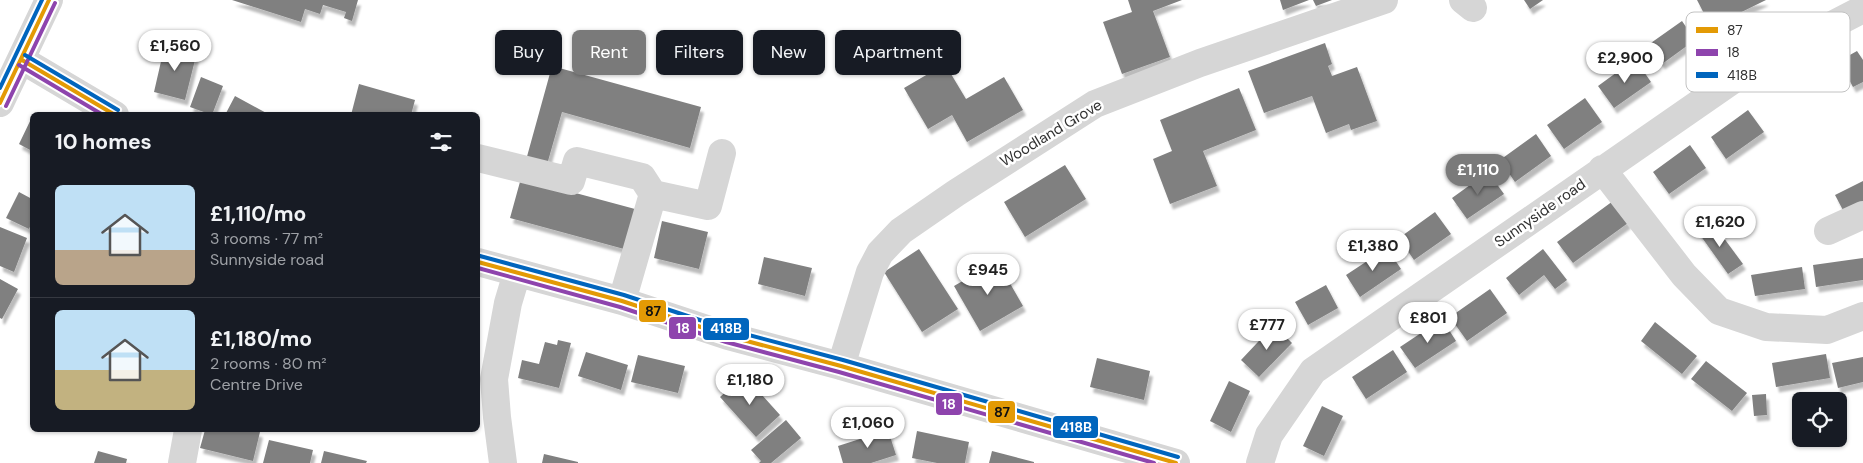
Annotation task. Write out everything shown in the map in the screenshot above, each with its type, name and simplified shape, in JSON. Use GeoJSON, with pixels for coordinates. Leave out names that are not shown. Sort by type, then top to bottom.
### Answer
{"type":"FeatureCollection","features":[{"type":"Feature","properties":{"kind":"street"},"geometry":{"type":"LineString","coordinates":[[0,103],[49,0]]}},
{"type":"Feature","properties":{"kind":"street","name":"Woodland Grove"},"geometry":{"type":"LineString","coordinates":[[841,366],[870,272],[880,253],[901,231],[949,198],[1095,104],[1200,63],[1384,0]]}},
{"type":"Feature","properties":{"kind":"street","name":"Sunnyside road"},"geometry":{"type":"LineString","coordinates":[[1850,15],[1863,8]]}},
{"type":"Feature","properties":{"kind":"street"},"geometry":{"type":"LineString","coordinates":[[22,60],[110,112]]}},
{"type":"Feature","properties":{"kind":"street","name":"Sunnyside road"},"geometry":{"type":"LineString","coordinates":[[1260,463],[1269,435],[1313,370],[1715,92]]}},
{"type":"Feature","properties":{"kind":"street"},"geometry":{"type":"LineString","coordinates":[[480,158],[571,181],[577,161],[642,177],[653,194],[708,206],[722,153]]}},
{"type":"Feature","properties":{"kind":"street"},"geometry":{"type":"LineString","coordinates":[[1602,170],[1684,275],[1718,311],[1766,327],[1827,330],[1863,316]]}},
{"type":"Feature","properties":{"kind":"street"},"geometry":{"type":"LineString","coordinates":[[622,301],[653,194]]}},
{"type":"Feature","properties":{"kind":"street"},"geometry":{"type":"LineString","coordinates":[[1828,231],[1863,215]]}},
{"type":"Feature","properties":{"kind":"street"},"geometry":{"type":"LineString","coordinates":[[480,263],[622,301],[728,336],[841,366],[1176,463]]}},
{"type":"Feature","properties":{"kind":"street"},"geometry":{"type":"LineString","coordinates":[[503,463],[494,379],[508,303],[517,273]]}},
{"type":"Feature","properties":{"kind":"street"},"geometry":{"type":"LineString","coordinates":[[182,463],[188,432]]}},
{"type":"Feature","properties":{"kind":"building"},"geometry":{"type":"Polygon","coordinates":[[[232,0],[358,0],[352,21],[344,18],[346,12],[323,5],[320,14],[305,9],[301,22],[232,0]]]}},
{"type":"Feature","properties":{"kind":"building"},"geometry":{"type":"Polygon","coordinates":[[[1128,0],[1182,0],[1153,11],[1170,57],[1122,74],[1103,22],[1132,12],[1128,0]]]}},
{"type":"Feature","properties":{"kind":"building"},"geometry":{"type":"Polygon","coordinates":[[[1280,0],[1309,0],[1283,10],[1280,0]]]}},
{"type":"Feature","properties":{"kind":"building"},"geometry":{"type":"Polygon","coordinates":[[[1313,0],[1332,0],[1316,6],[1313,0]]]}},
{"type":"Feature","properties":{"kind":"building"},"geometry":{"type":"Polygon","coordinates":[[[1524,0],[1543,0],[1530,9],[1524,0]]]}},
{"type":"Feature","properties":{"kind":"building"},"geometry":{"type":"Polygon","coordinates":[[[1697,0],[1766,0],[1742,12],[1703,12],[1697,0]]]}},
{"type":"Feature","properties":{"kind":"building"},"geometry":{"type":"Polygon","coordinates":[[[1682,21],[1686,27],[1686,47],[1662,64],[1648,45],[1682,21]]]}},
{"type":"Feature","properties":{"kind":"building"},"geometry":{"type":"Polygon","coordinates":[[[1325,43],[1332,64],[1328,66],[1332,76],[1357,67],[1377,121],[1351,130],[1349,124],[1326,133],[1312,96],[1264,113],[1248,71],[1325,43]]]}},
{"type":"Feature","properties":{"kind":"building"},"geometry":{"type":"Polygon","coordinates":[[[165,44],[197,52],[185,100],[154,92],[165,44]]]}},
{"type":"Feature","properties":{"kind":"building"},"geometry":{"type":"Polygon","coordinates":[[[1857,51],[1863,60],[1863,82],[1853,87],[1850,81],[1850,55],[1857,51]]]}},
{"type":"Feature","properties":{"kind":"building"},"geometry":{"type":"Polygon","coordinates":[[[1635,59],[1651,82],[1614,108],[1598,86],[1635,59]]]}},
{"type":"Feature","properties":{"kind":"building"},"geometry":{"type":"Polygon","coordinates":[[[562,69],[572,72],[572,75],[585,75],[701,107],[690,148],[562,112],[546,168],[531,181],[635,209],[624,249],[510,218],[550,75],[562,75],[562,69]]]}},
{"type":"Feature","properties":{"kind":"building"},"geometry":{"type":"Polygon","coordinates":[[[926,75],[952,75],[966,99],[1004,77],[1023,110],[967,142],[952,115],[928,129],[904,88],[926,75]]]}},
{"type":"Feature","properties":{"kind":"building"},"geometry":{"type":"Polygon","coordinates":[[[201,77],[223,86],[213,112],[204,112],[190,107],[201,77]]]}},
{"type":"Feature","properties":{"kind":"building"},"geometry":{"type":"Polygon","coordinates":[[[359,84],[415,100],[412,112],[352,112],[359,84]]]}},
{"type":"Feature","properties":{"kind":"building"},"geometry":{"type":"Polygon","coordinates":[[[1239,88],[1256,130],[1203,151],[1217,186],[1170,204],[1153,159],[1172,151],[1160,120],[1239,88]]]}},
{"type":"Feature","properties":{"kind":"building"},"geometry":{"type":"Polygon","coordinates":[[[235,96],[264,112],[227,112],[235,96]]]}},
{"type":"Feature","properties":{"kind":"building"},"geometry":{"type":"Polygon","coordinates":[[[1585,98],[1602,122],[1564,149],[1547,125],[1585,98]]]}},
{"type":"Feature","properties":{"kind":"building"},"geometry":{"type":"Polygon","coordinates":[[[1748,110],[1764,132],[1726,159],[1711,137],[1748,110]]]}},
{"type":"Feature","properties":{"kind":"building"},"geometry":{"type":"Polygon","coordinates":[[[30,121],[30,150],[19,144],[30,121]]]}},
{"type":"Feature","properties":{"kind":"building"},"geometry":{"type":"Polygon","coordinates":[[[1536,134],[1551,156],[1515,182],[1500,160],[1536,134]]]}},
{"type":"Feature","properties":{"kind":"building"},"geometry":{"type":"Polygon","coordinates":[[[1690,145],[1706,168],[1669,194],[1653,172],[1690,145]]]}},
{"type":"Feature","properties":{"kind":"building"},"geometry":{"type":"Polygon","coordinates":[[[1065,165],[1086,199],[1025,237],[1004,202],[1065,165]]]}},
{"type":"Feature","properties":{"kind":"building"},"geometry":{"type":"Polygon","coordinates":[[[1488,172],[1504,194],[1467,219],[1452,198],[1488,172]]]}},
{"type":"Feature","properties":{"kind":"building"},"geometry":{"type":"Polygon","coordinates":[[[1863,181],[1863,202],[1844,212],[1835,195],[1863,181]]]}},
{"type":"Feature","properties":{"kind":"building"},"geometry":{"type":"Polygon","coordinates":[[[19,192],[30,198],[29,229],[6,218],[19,192]]]}},
{"type":"Feature","properties":{"kind":"building"},"geometry":{"type":"Polygon","coordinates":[[[1613,201],[1628,223],[1573,263],[1557,242],[1613,201]]]}},
{"type":"Feature","properties":{"kind":"building"},"geometry":{"type":"Polygon","coordinates":[[[1435,212],[1451,234],[1414,260],[1399,238],[1435,212]]]}},
{"type":"Feature","properties":{"kind":"building"},"geometry":{"type":"Polygon","coordinates":[[[662,221],[708,232],[699,269],[654,258],[662,221]]]}},
{"type":"Feature","properties":{"kind":"building"},"geometry":{"type":"Polygon","coordinates":[[[1712,222],[1743,264],[1728,274],[1698,232],[1712,222]]]}},
{"type":"Feature","properties":{"kind":"building"},"geometry":{"type":"Polygon","coordinates":[[[0,227],[27,238],[14,272],[0,266],[0,227]]]}},
{"type":"Feature","properties":{"kind":"building"},"geometry":{"type":"Polygon","coordinates":[[[1387,248],[1401,269],[1360,297],[1346,275],[1387,248]]]}},
{"type":"Feature","properties":{"kind":"building"},"geometry":{"type":"Polygon","coordinates":[[[919,249],[958,309],[922,332],[884,272],[919,249]]]}},
{"type":"Feature","properties":{"kind":"building"},"geometry":{"type":"Polygon","coordinates":[[[1543,249],[1567,280],[1555,289],[1544,275],[1519,295],[1506,278],[1543,249]]]}},
{"type":"Feature","properties":{"kind":"building"},"geometry":{"type":"Polygon","coordinates":[[[764,257],[812,268],[805,296],[758,284],[764,257]]]}},
{"type":"Feature","properties":{"kind":"building"},"geometry":{"type":"Polygon","coordinates":[[[1863,258],[1863,280],[1816,287],[1813,265],[1863,258]]]}},
{"type":"Feature","properties":{"kind":"building"},"geometry":{"type":"Polygon","coordinates":[[[997,261],[1023,306],[980,331],[954,286],[997,261]]]}},
{"type":"Feature","properties":{"kind":"building"},"geometry":{"type":"Polygon","coordinates":[[[1802,267],[1805,289],[1755,296],[1751,275],[1802,267]]]}},
{"type":"Feature","properties":{"kind":"building"},"geometry":{"type":"Polygon","coordinates":[[[0,279],[18,289],[2,319],[0,318],[0,279]]]}},
{"type":"Feature","properties":{"kind":"building"},"geometry":{"type":"Polygon","coordinates":[[[1326,285],[1338,308],[1308,325],[1295,302],[1326,285]]]}},
{"type":"Feature","properties":{"kind":"building"},"geometry":{"type":"Polygon","coordinates":[[[1490,289],[1507,313],[1467,341],[1450,317],[1490,289]]]}},
{"type":"Feature","properties":{"kind":"building"},"geometry":{"type":"Polygon","coordinates":[[[1442,319],[1456,341],[1415,368],[1400,347],[1442,319]]]}},
{"type":"Feature","properties":{"kind":"building"},"geometry":{"type":"Polygon","coordinates":[[[1655,322],[1697,356],[1682,374],[1641,341],[1655,322]]]}},
{"type":"Feature","properties":{"kind":"building"},"geometry":{"type":"Polygon","coordinates":[[[1274,325],[1292,343],[1259,377],[1241,360],[1274,325]]]}},
{"type":"Feature","properties":{"kind":"building"},"geometry":{"type":"Polygon","coordinates":[[[558,340],[571,343],[559,388],[518,378],[522,360],[539,364],[545,342],[557,345],[558,340]]]}},
{"type":"Feature","properties":{"kind":"building"},"geometry":{"type":"Polygon","coordinates":[[[1393,350],[1407,372],[1366,399],[1352,377],[1393,350]]]}},
{"type":"Feature","properties":{"kind":"building"},"geometry":{"type":"Polygon","coordinates":[[[586,352],[628,365],[621,390],[578,376],[586,352]]]}},
{"type":"Feature","properties":{"kind":"building"},"geometry":{"type":"Polygon","coordinates":[[[1826,354],[1830,378],[1776,387],[1772,363],[1826,354]]]}},
{"type":"Feature","properties":{"kind":"building"},"geometry":{"type":"Polygon","coordinates":[[[638,355],[685,366],[678,393],[631,382],[638,355]]]}},
{"type":"Feature","properties":{"kind":"building"},"geometry":{"type":"Polygon","coordinates":[[[1863,357],[1863,382],[1838,388],[1832,363],[1863,357]]]}},
{"type":"Feature","properties":{"kind":"building"},"geometry":{"type":"Polygon","coordinates":[[[1097,358],[1150,371],[1144,400],[1090,387],[1097,358]]]}},
{"type":"Feature","properties":{"kind":"building"},"geometry":{"type":"Polygon","coordinates":[[[1706,361],[1747,393],[1732,411],[1691,379],[1706,361]]]}},
{"type":"Feature","properties":{"kind":"building"},"geometry":{"type":"Polygon","coordinates":[[[744,375],[780,415],[756,437],[720,397],[744,375]]]}},
{"type":"Feature","properties":{"kind":"building"},"geometry":{"type":"Polygon","coordinates":[[[1229,381],[1250,391],[1231,432],[1210,421],[1229,381]]]}},
{"type":"Feature","properties":{"kind":"building"},"geometry":{"type":"Polygon","coordinates":[[[1766,394],[1767,415],[1754,416],[1752,395],[1766,394]]]}},
{"type":"Feature","properties":{"kind":"building"},"geometry":{"type":"Polygon","coordinates":[[[1322,406],[1343,416],[1324,456],[1303,446],[1322,406]]]}},
{"type":"Feature","properties":{"kind":"building"},"geometry":{"type":"Polygon","coordinates":[[[786,420],[801,438],[771,463],[759,463],[761,461],[751,450],[786,420]]]}},
{"type":"Feature","properties":{"kind":"building"},"geometry":{"type":"Polygon","coordinates":[[[888,430],[896,455],[871,463],[843,463],[838,446],[888,430]]]}},
{"type":"Feature","properties":{"kind":"building"},"geometry":{"type":"Polygon","coordinates":[[[917,431],[969,442],[965,463],[937,463],[912,458],[917,431]]]}},
{"type":"Feature","properties":{"kind":"building"},"geometry":{"type":"Polygon","coordinates":[[[204,432],[260,432],[253,461],[200,448],[204,432]]]}},
{"type":"Feature","properties":{"kind":"building"},"geometry":{"type":"Polygon","coordinates":[[[269,440],[313,450],[310,463],[263,463],[269,440]]]}},
{"type":"Feature","properties":{"kind":"building"},"geometry":{"type":"Polygon","coordinates":[[[98,451],[127,459],[126,463],[94,463],[98,451]]]}},
{"type":"Feature","properties":{"kind":"building"},"geometry":{"type":"Polygon","coordinates":[[[324,451],[367,461],[366,463],[321,463],[324,451]]]}},
{"type":"Feature","properties":{"kind":"building"},"geometry":{"type":"Polygon","coordinates":[[[992,451],[1034,462],[1034,463],[989,463],[992,451]]]}},
{"type":"Feature","properties":{"kind":"building"},"geometry":{"type":"Polygon","coordinates":[[[544,454],[578,462],[578,463],[542,463],[544,454]]]}},
{"type":"Feature","properties":{"kind":"transit line","name":"418B"},"geometry":{"type":"LineString","coordinates":[[0,88],[42,0]]}},
{"type":"Feature","properties":{"kind":"transit line","name":"87"},"geometry":{"type":"LineString","coordinates":[[0,103],[49,0]]}},
{"type":"Feature","properties":{"kind":"transit line","name":"18"},"geometry":{"type":"LineString","coordinates":[[6,106],[55,3]]}},
{"type":"Feature","properties":{"kind":"transit line","name":"418B"},"geometry":{"type":"LineString","coordinates":[[25,55],[118,110]]}},
{"type":"Feature","properties":{"kind":"transit line","name":"87"},"geometry":{"type":"LineString","coordinates":[[22,60],[110,112]]}},
{"type":"Feature","properties":{"kind":"transit line","name":"18"},"geometry":{"type":"LineString","coordinates":[[19,65],[98,112]]}},
{"type":"Feature","properties":{"kind":"transit line","name":"418B"},"geometry":{"type":"LineString","coordinates":[[480,256],[624,295],[730,330],[843,360],[1178,457]]}},
{"type":"Feature","properties":{"kind":"transit line","name":"87"},"geometry":{"type":"LineString","coordinates":[[480,263],[622,301],[728,336],[841,366],[1176,463]]}},
{"type":"Feature","properties":{"kind":"transit line","name":"18"},"geometry":{"type":"LineString","coordinates":[[480,269],[620,307],[726,342],[839,372],[1154,463]]}}]}
